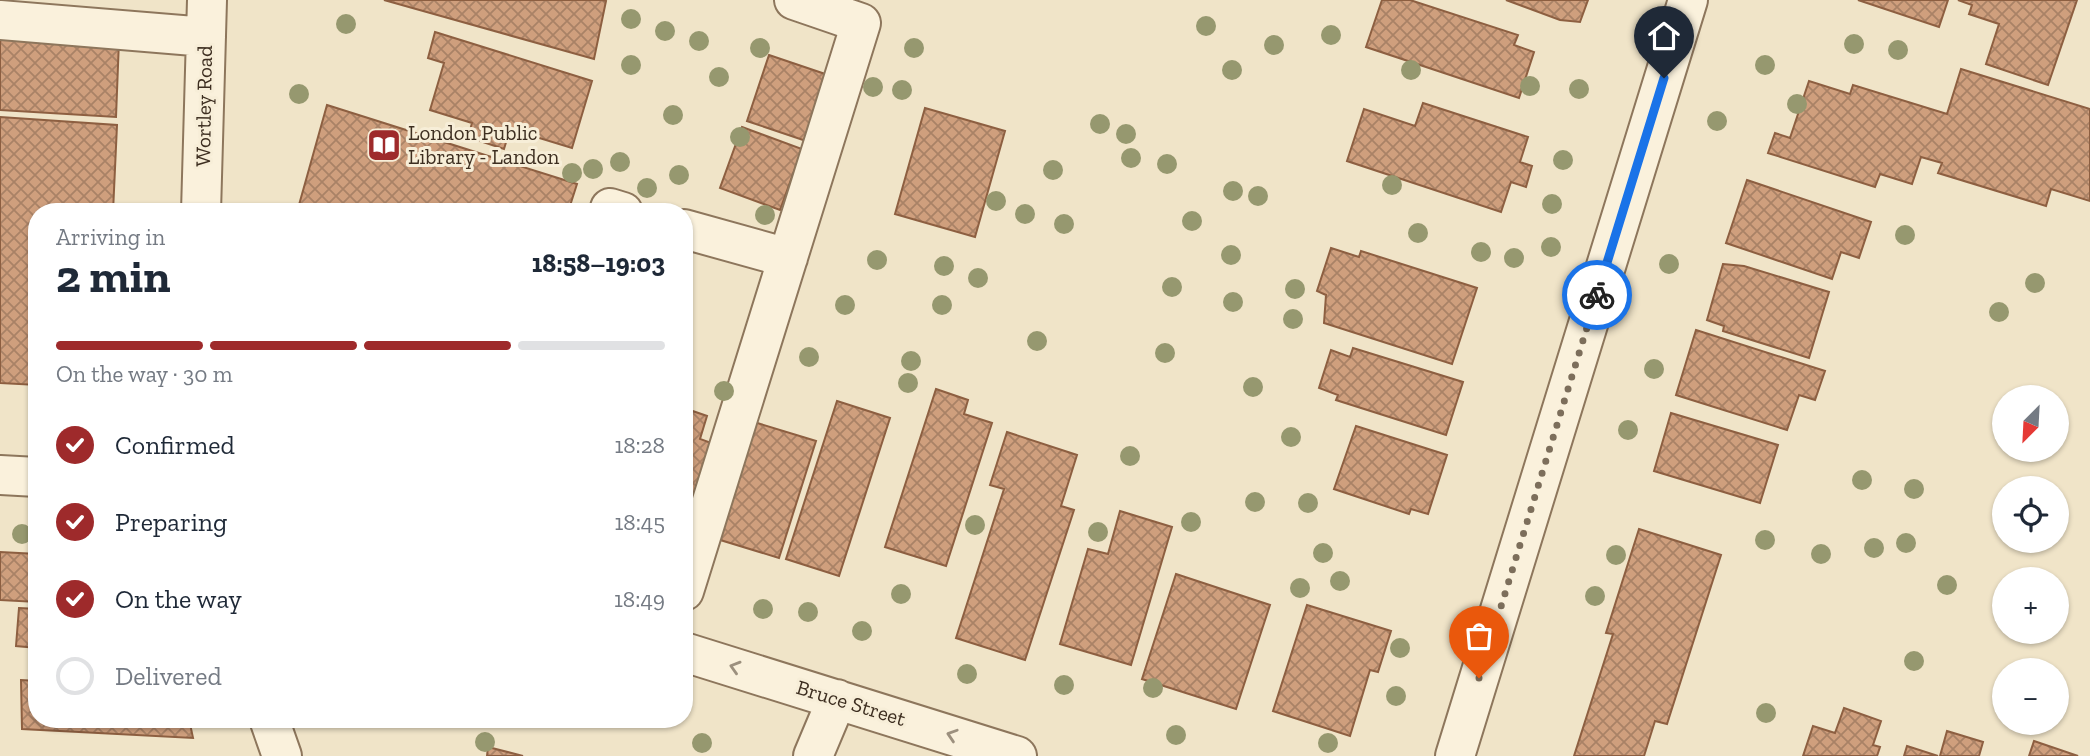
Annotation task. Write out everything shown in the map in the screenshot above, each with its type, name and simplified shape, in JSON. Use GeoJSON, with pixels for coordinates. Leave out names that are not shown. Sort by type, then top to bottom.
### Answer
{"type":"FeatureCollection","features":[{"type":"Feature","properties":{"kind":"street","name":"Wortley Road"},"geometry":{"type":"LineString","coordinates":[[201,203],[207,0]]}},
{"type":"Feature","properties":{"kind":"street"},"geometry":{"type":"LineString","coordinates":[[693,562],[861,23],[793,0]]}},
{"type":"Feature","properties":{"kind":"street"},"geometry":{"type":"LineString","coordinates":[[1455,756],[1688,0]]}},
{"type":"Feature","properties":{"kind":"street"},"geometry":{"type":"LineString","coordinates":[[0,20],[206,37]]}},
{"type":"Feature","properties":{"kind":"street"},"geometry":{"type":"LineString","coordinates":[[693,232],[788,258]]}},
{"type":"Feature","properties":{"kind":"street"},"geometry":{"type":"LineString","coordinates":[[0,475],[28,477]]}},
{"type":"Feature","properties":{"kind":"street","name":"Bruce Street"},"geometry":{"type":"LineString","coordinates":[[693,655],[1017,756]]}},
{"type":"Feature","properties":{"kind":"street"},"geometry":{"type":"LineString","coordinates":[[813,756],[837,699]]}},
{"type":"Feature","properties":{"kind":"street"},"geometry":{"type":"LineString","coordinates":[[272,728],[282,756]]}},
{"type":"Feature","properties":{"kind":"building"},"geometry":{"type":"Polygon","coordinates":[[[384,0],[602,0],[606,1],[594,59],[384,0]]]}},
{"type":"Feature","properties":{"kind":"building"},"geometry":{"type":"Polygon","coordinates":[[[1382,0],[1410,0],[1518,35],[1514,45],[1534,52],[1519,98],[1366,47],[1382,0]]]}},
{"type":"Feature","properties":{"kind":"building"},"geometry":{"type":"Polygon","coordinates":[[[1506,0],[1588,0],[1580,22],[1560,20],[1506,0]]]}},
{"type":"Feature","properties":{"kind":"building"},"geometry":{"type":"Polygon","coordinates":[[[1858,0],[1948,0],[1939,27],[1858,0]]]}},
{"type":"Feature","properties":{"kind":"building"},"geometry":{"type":"Polygon","coordinates":[[[1958,0],[2077,0],[2048,85],[1986,64],[1999,24],[1969,14],[1972,5],[1958,0]]]}},
{"type":"Feature","properties":{"kind":"building"},"geometry":{"type":"Polygon","coordinates":[[[435,32],[592,81],[572,148],[510,129],[504,149],[468,137],[472,123],[430,110],[444,63],[428,58],[435,32]]]}},
{"type":"Feature","properties":{"kind":"building"},"geometry":{"type":"Polygon","coordinates":[[[0,33],[119,40],[116,117],[0,110],[0,33]]]}},
{"type":"Feature","properties":{"kind":"building"},"geometry":{"type":"Polygon","coordinates":[[[769,55],[828,75],[806,141],[747,121],[769,55]]]}},
{"type":"Feature","properties":{"kind":"building"},"geometry":{"type":"Polygon","coordinates":[[[1961,69],[2090,109],[2090,201],[2051,189],[2046,206],[1938,173],[1942,163],[1921,157],[1912,184],[1880,174],[1875,187],[1768,153],[1775,133],[1790,138],[1809,81],[1850,94],[1853,85],[1947,114],[1961,69]]]}},
{"type":"Feature","properties":{"kind":"building"},"geometry":{"type":"Polygon","coordinates":[[[1423,103],[1528,137],[1520,162],[1532,166],[1526,187],[1511,182],[1501,212],[1347,161],[1364,109],[1415,126],[1423,103]]]}},
{"type":"Feature","properties":{"kind":"building","name":"London Public Library - Landon"},"geometry":{"type":"Polygon","coordinates":[[[327,105],[577,184],[571,203],[300,203],[327,105]]]}},
{"type":"Feature","properties":{"kind":"building"},"geometry":{"type":"Polygon","coordinates":[[[925,108],[1005,131],[975,237],[895,214],[925,108]]]}},
{"type":"Feature","properties":{"kind":"building"},"geometry":{"type":"Polygon","coordinates":[[[0,117],[117,125],[113,203],[28,203],[28,385],[0,383],[0,117]]]}},
{"type":"Feature","properties":{"kind":"building"},"geometry":{"type":"Polygon","coordinates":[[[742,127],[802,149],[780,210],[720,188],[742,127]]]}},
{"type":"Feature","properties":{"kind":"building"},"geometry":{"type":"Polygon","coordinates":[[[1747,180],[1871,222],[1859,258],[1841,252],[1832,279],[1726,243],[1747,180]]]}},
{"type":"Feature","properties":{"kind":"building"},"geometry":{"type":"Polygon","coordinates":[[[1331,248],[1359,257],[1361,251],[1477,288],[1452,364],[1324,323],[1326,295],[1317,291],[1331,248]]]}},
{"type":"Feature","properties":{"kind":"building"},"geometry":{"type":"Polygon","coordinates":[[[1723,264],[1744,266],[1829,292],[1809,358],[1723,331],[1724,326],[1707,320],[1723,264]]]}},
{"type":"Feature","properties":{"kind":"building"},"geometry":{"type":"Polygon","coordinates":[[[1696,330],[1825,371],[1815,400],[1799,395],[1787,430],[1676,395],[1696,330]]]}},
{"type":"Feature","properties":{"kind":"building"},"geometry":{"type":"Polygon","coordinates":[[[1353,348],[1463,382],[1446,435],[1336,400],[1338,395],[1319,388],[1331,350],[1350,357],[1353,348]]]}},
{"type":"Feature","properties":{"kind":"building"},"geometry":{"type":"Polygon","coordinates":[[[936,389],[968,400],[964,414],[992,423],[946,566],[885,547],[936,389]]]}},
{"type":"Feature","properties":{"kind":"building"},"geometry":{"type":"Polygon","coordinates":[[[837,401],[890,418],[839,576],[786,559],[837,401]]]}},
{"type":"Feature","properties":{"kind":"building"},"geometry":{"type":"Polygon","coordinates":[[[693,411],[707,416],[700,439],[717,445],[693,521],[693,411]]]}},
{"type":"Feature","properties":{"kind":"building"},"geometry":{"type":"Polygon","coordinates":[[[1671,413],[1778,445],[1760,503],[1654,471],[1671,413]]]}},
{"type":"Feature","properties":{"kind":"building"},"geometry":{"type":"Polygon","coordinates":[[[754,422],[816,441],[779,558],[717,539],[754,422]]]}},
{"type":"Feature","properties":{"kind":"building"},"geometry":{"type":"Polygon","coordinates":[[[1356,426],[1447,455],[1428,514],[1411,509],[1409,514],[1334,489],[1356,426]]]}},
{"type":"Feature","properties":{"kind":"building"},"geometry":{"type":"Polygon","coordinates":[[[1007,432],[1077,455],[1061,506],[1074,510],[1025,660],[956,638],[1004,489],[990,485],[1007,432]]]}},
{"type":"Feature","properties":{"kind":"building"},"geometry":{"type":"Polygon","coordinates":[[[1120,511],[1172,527],[1131,665],[1060,644],[1088,549],[1108,554],[1120,511]]]}},
{"type":"Feature","properties":{"kind":"building"},"geometry":{"type":"Polygon","coordinates":[[[1639,529],[1721,555],[1667,724],[1655,721],[1644,756],[1574,756],[1613,634],[1606,633],[1639,529]]]}},
{"type":"Feature","properties":{"kind":"building"},"geometry":{"type":"Polygon","coordinates":[[[0,552],[28,554],[28,602],[0,600],[0,552]]]}},
{"type":"Feature","properties":{"kind":"building"},"geometry":{"type":"Polygon","coordinates":[[[1176,574],[1270,605],[1236,709],[1142,679],[1176,574]]]}},
{"type":"Feature","properties":{"kind":"building"},"geometry":{"type":"Polygon","coordinates":[[[1307,605],[1391,631],[1378,672],[1370,670],[1350,736],[1273,711],[1307,605]]]}},
{"type":"Feature","properties":{"kind":"building"},"geometry":{"type":"Polygon","coordinates":[[[19,608],[28,608],[28,647],[16,646],[19,608]]]}},
{"type":"Feature","properties":{"kind":"building"},"geometry":{"type":"Polygon","coordinates":[[[21,680],[28,680],[28,728],[191,728],[193,738],[22,729],[21,680]]]}},
{"type":"Feature","properties":{"kind":"building"},"geometry":{"type":"Polygon","coordinates":[[[1844,708],[1881,721],[1873,745],[1880,747],[1877,756],[1803,756],[1813,726],[1835,733],[1844,708]]]}},
{"type":"Feature","properties":{"kind":"building"},"geometry":{"type":"Polygon","coordinates":[[[1947,731],[1983,742],[1979,756],[1940,756],[1947,731]]]}},
{"type":"Feature","properties":{"kind":"building"},"geometry":{"type":"Polygon","coordinates":[[[2034,741],[2078,756],[2029,756],[2034,741]]]}},
{"type":"Feature","properties":{"kind":"building"},"geometry":{"type":"Polygon","coordinates":[[[1907,746],[1938,756],[1904,756],[1907,746]]]}},
{"type":"Feature","properties":{"kind":"building"},"geometry":{"type":"Polygon","coordinates":[[[488,747],[523,756],[487,756],[488,747]]]}},
{"type":"Feature","properties":{"kind":"way so far"},"geometry":{"type":"LineString","coordinates":[[1479,678],[1597,295]]}},
{"type":"Feature","properties":{"kind":"place","name":"London Public Library - Landon"},"geometry":{"type":"Point","coordinates":[384,145]}},
{"type":"Feature","properties":{"kind":"route"},"geometry":{"type":"LineString","coordinates":[[1597,295],[1664,78]]}}]}
